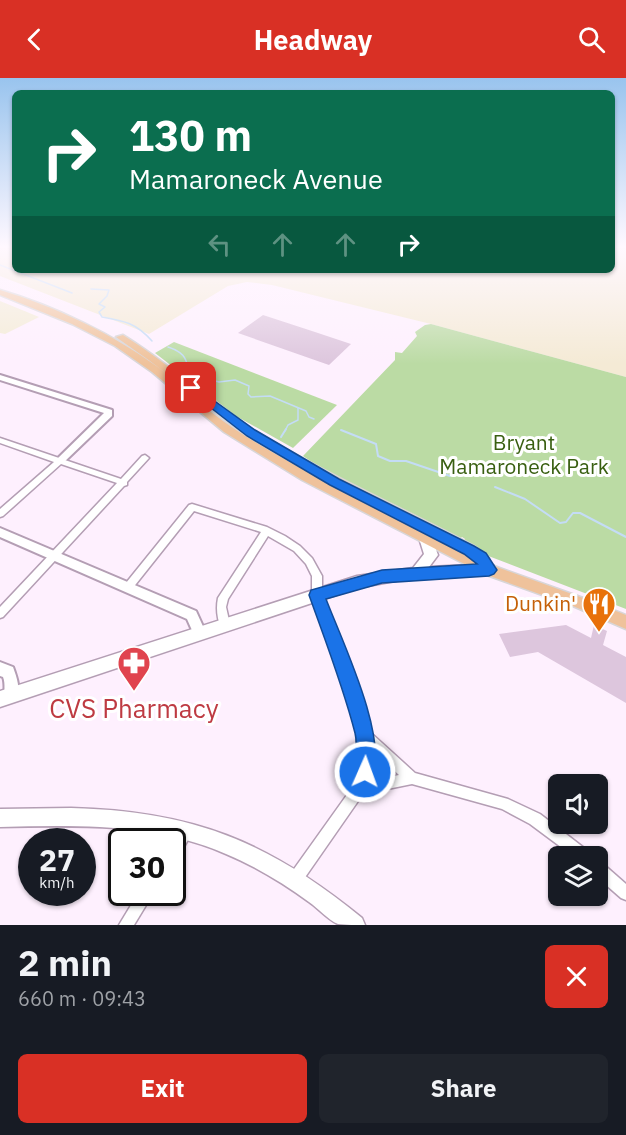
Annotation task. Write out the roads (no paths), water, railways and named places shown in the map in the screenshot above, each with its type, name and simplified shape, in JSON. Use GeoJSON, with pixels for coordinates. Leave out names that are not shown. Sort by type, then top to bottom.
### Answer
{"type":"FeatureCollection","features":[{"type":"Feature","properties":{"kind":"main road"},"geometry":{"type":"LineString","coordinates":[[0,287],[79,317],[120,336],[152,357],[251,433],[335,482],[469,550],[480,557],[489,570]]}},
{"type":"Feature","properties":{"kind":"main road"},"geometry":{"type":"LineString","coordinates":[[0,292],[75,321],[118,344],[246,443],[306,477],[489,570],[626,622]]}},
{"type":"Feature","properties":{"kind":"main road"},"geometry":{"type":"LineString","coordinates":[[417,573],[431,555],[425,538]]}},
{"type":"Feature","properties":{"kind":"main road"},"geometry":{"type":"LineString","coordinates":[[5,697],[369,579],[417,573],[489,570]]}},
{"type":"Feature","properties":{"kind":"main road"},"geometry":{"type":"LineString","coordinates":[[0,818],[98,818],[187,831],[222,843],[294,881],[356,925]]}},
{"type":"Feature","properties":{"kind":"street"},"geometry":{"type":"LineString","coordinates":[[0,378],[109,412],[108,416],[0,514]]}},
{"type":"Feature","properties":{"kind":"street"},"geometry":{"type":"LineString","coordinates":[[0,440],[124,483]]}},
{"type":"Feature","properties":{"kind":"street"},"geometry":{"type":"LineString","coordinates":[[0,614],[145,458]]}},
{"type":"Feature","properties":{"kind":"street"},"geometry":{"type":"LineString","coordinates":[[129,586],[192,507],[289,542],[308,559],[318,578],[317,595],[355,699],[366,737],[365,772],[359,789],[294,881]]}},
{"type":"Feature","properties":{"kind":"street"},"geometry":{"type":"LineString","coordinates":[[0,532],[192,615],[200,633]]}},
{"type":"Feature","properties":{"kind":"street"},"geometry":{"type":"LineString","coordinates":[[225,625],[221,608],[223,598],[266,532]]}},
{"type":"Feature","properties":{"kind":"street"},"geometry":{"type":"LineString","coordinates":[[0,669],[8,672],[12,680],[5,697]]}},
{"type":"Feature","properties":{"kind":"street"},"geometry":{"type":"LineString","coordinates":[[366,737],[412,778],[504,803],[542,824],[570,846]]}},
{"type":"Feature","properties":{"kind":"street"},"geometry":{"type":"LineString","coordinates":[[359,789],[412,778]]}},
{"type":"Feature","properties":{"kind":"street"},"geometry":{"type":"LineString","coordinates":[[608,877],[626,892]]}},
{"type":"Feature","properties":{"kind":"street"},"geometry":{"type":"LineString","coordinates":[[126,925],[138,906]]}},
{"type":"Feature","properties":{"kind":"waterway"},"geometry":{"type":"LineString","coordinates":[[53,286],[72,293]]}},
{"type":"Feature","properties":{"kind":"waterway"},"geometry":{"type":"LineString","coordinates":[[91,289],[109,290],[107,296],[99,304],[105,307],[99,312],[102,317],[130,324],[141,330],[152,341]]}},
{"type":"Feature","properties":{"kind":"waterway"},"geometry":{"type":"LineString","coordinates":[[168,347],[182,355],[187,364],[195,370],[194,375],[219,382],[235,380],[249,386],[248,394],[251,397],[270,396],[306,411],[309,417],[314,419]]}},
{"type":"Feature","properties":{"kind":"waterway"},"geometry":{"type":"LineString","coordinates":[[286,429],[288,425],[298,420],[298,408]]}},
{"type":"Feature","properties":{"kind":"waterway"},"geometry":{"type":"LineString","coordinates":[[281,437],[286,429]]}},
{"type":"Feature","properties":{"kind":"waterway"},"geometry":{"type":"LineString","coordinates":[[341,430],[376,444],[378,456],[390,461],[406,461],[450,476]]}},
{"type":"Feature","properties":{"kind":"waterway"},"geometry":{"type":"LineString","coordinates":[[495,487],[525,499],[560,523],[566,522],[573,513],[580,513],[626,537]]}},
{"type":"Feature","properties":{"kind":"place","name":"Dunkin'"},"geometry":{"type":"Point","coordinates":[599,633]}},
{"type":"Feature","properties":{"kind":"place","name":"CVS Pharmacy"},"geometry":{"type":"Point","coordinates":[134,692]}},
{"type":"Feature","properties":{"kind":"park label","name":"Bryant Mamaroneck Park"},"geometry":{"type":"Point","coordinates":[524,455]}}]}
